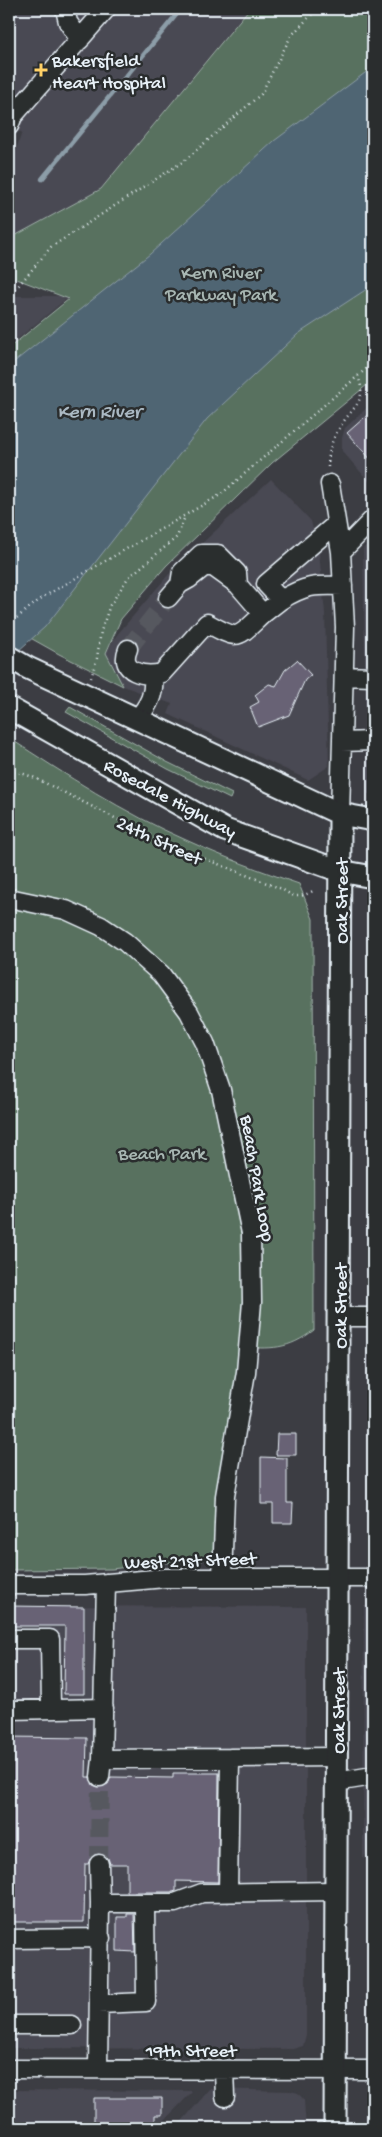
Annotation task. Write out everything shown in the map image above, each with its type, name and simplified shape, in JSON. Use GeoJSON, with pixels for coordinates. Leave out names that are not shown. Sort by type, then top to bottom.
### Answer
{"type":"FeatureCollection","features":[{"type":"Feature","properties":{"kind":"main road"},"geometry":{"type":"LineString","coordinates":[[9,657],[28,668],[340,814],[373,820]]}},
{"type":"Feature","properties":{"kind":"main road","name":"Rosedale Highway"},"geometry":{"type":"LineString","coordinates":[[15,712],[225,830],[340,871]]}},
{"type":"Feature","properties":{"kind":"main road","name":"Oak Street"},"geometry":{"type":"LineString","coordinates":[[335,2128],[340,814]]}},
{"type":"Feature","properties":{"kind":"main road"},"geometry":{"type":"LineString","coordinates":[[340,871],[373,878]]}},
{"type":"Feature","properties":{"kind":"street"},"geometry":{"type":"LineString","coordinates":[[65,9],[68,22],[80,40]]}},
{"type":"Feature","properties":{"kind":"street"},"geometry":{"type":"LineString","coordinates":[[10,119],[106,9]]}},
{"type":"Feature","properties":{"kind":"street","name":"Oak Street"},"geometry":{"type":"LineString","coordinates":[[330,484],[341,552],[343,586],[344,676],[340,814]]}},
{"type":"Feature","properties":{"kind":"street"},"geometry":{"type":"LineString","coordinates":[[341,552],[373,519]]}},
{"type":"Feature","properties":{"kind":"street"},"geometry":{"type":"LineString","coordinates":[[281,600],[266,584],[336,524]]}},
{"type":"Feature","properties":{"kind":"street"},"geometry":{"type":"LineString","coordinates":[[168,598],[180,584],[182,572],[193,560],[201,554],[218,554],[229,563],[237,574],[238,585],[263,614]]}},
{"type":"Feature","properties":{"kind":"street"},"geometry":{"type":"LineString","coordinates":[[128,649],[125,656],[126,663],[132,670],[138,674],[153,675],[162,673],[207,623],[230,636],[240,634],[281,600],[298,589],[317,585],[343,586]]}},
{"type":"Feature","properties":{"kind":"street"},"geometry":{"type":"LineString","coordinates":[[137,719],[153,694],[153,675]]}},
{"type":"Feature","properties":{"kind":"street"},"geometry":{"type":"LineString","coordinates":[[344,676],[373,677]]}},
{"type":"Feature","properties":{"kind":"street"},"geometry":{"type":"LineString","coordinates":[[342,742],[373,741]]}},
{"type":"Feature","properties":{"kind":"street","name":"Beach Park Loop"},"geometry":{"type":"LineString","coordinates":[[9,898],[66,910],[101,926],[125,942],[162,974],[189,1012],[205,1043],[221,1090],[251,1233],[252,1302],[246,1372],[225,1496],[222,1578]]}},
{"type":"Feature","properties":{"kind":"street"},"geometry":{"type":"LineString","coordinates":[[339,1317],[373,1316]]}},
{"type":"Feature","properties":{"kind":"street","name":"West 21st Street"},"geometry":{"type":"LineString","coordinates":[[9,1585],[106,1583],[166,1578],[373,1578]]}},
{"type":"Feature","properties":{"kind":"street"},"geometry":{"type":"LineString","coordinates":[[100,1777],[104,1708],[106,1583]]}},
{"type":"Feature","properties":{"kind":"street"},"geometry":{"type":"LineString","coordinates":[[9,1639],[50,1639],[51,1709]]}},
{"type":"Feature","properties":{"kind":"street"},"geometry":{"type":"LineString","coordinates":[[9,1710],[104,1708]]}},
{"type":"Feature","properties":{"kind":"street"},"geometry":{"type":"LineString","coordinates":[[102,1759],[336,1757]]}},
{"type":"Feature","properties":{"kind":"street"},"geometry":{"type":"LineString","coordinates":[[228,1893],[230,1758]]}},
{"type":"Feature","properties":{"kind":"street"},"geometry":{"type":"LineString","coordinates":[[336,1782],[373,1776]]}},
{"type":"Feature","properties":{"kind":"street"},"geometry":{"type":"LineString","coordinates":[[98,2069],[100,1864]]}},
{"type":"Feature","properties":{"kind":"street"},"geometry":{"type":"LineString","coordinates":[[100,1903],[175,1903],[202,1893],[336,1891]]}},
{"type":"Feature","properties":{"kind":"street"},"geometry":{"type":"LineString","coordinates":[[100,2004],[146,2002],[145,1904]]}},
{"type":"Feature","properties":{"kind":"street"},"geometry":{"type":"LineString","coordinates":[[9,1939],[100,1938]]}},
{"type":"Feature","properties":{"kind":"street"},"geometry":{"type":"LineString","coordinates":[[9,2025],[72,2025]]}},
{"type":"Feature","properties":{"kind":"street","name":"19th Street"},"geometry":{"type":"LineString","coordinates":[[9,2069],[373,2070]]}},
{"type":"Feature","properties":{"kind":"street"},"geometry":{"type":"LineString","coordinates":[[224,2070],[224,2097]]}},
{"type":"Feature","properties":{"kind":"path"},"geometry":{"type":"LineString","coordinates":[[9,297],[51,247],[184,161],[261,94],[290,36],[317,9]]}},
{"type":"Feature","properties":{"kind":"path"},"geometry":{"type":"LineString","coordinates":[[9,624],[43,597],[220,496],[373,363]]}},
{"type":"Feature","properties":{"kind":"path"},"geometry":{"type":"LineString","coordinates":[[330,484],[328,466],[331,443],[340,425],[352,412],[362,396],[358,376]]}},
{"type":"Feature","properties":{"kind":"path"},"geometry":{"type":"LineString","coordinates":[[82,693],[94,674],[101,631],[110,605],[128,578],[177,537],[184,517]]}},
{"type":"Feature","properties":{"kind":"path","name":"24th Street"},"geometry":{"type":"LineString","coordinates":[[9,772],[18,772],[33,777],[167,844],[282,890],[291,896],[299,897],[312,891]]}},
{"type":"Feature","properties":{"kind":"shaded area"},"geometry":{"type":"Polygon","coordinates":[[[9,9],[248,9],[101,189],[9,239],[9,170],[22,132],[9,131],[9,9]]]}},
{"type":"Feature","properties":{"kind":"shaded area"},"geometry":{"type":"Polygon","coordinates":[[[9,296],[70,296],[9,346],[9,296]]]}},
{"type":"Feature","properties":{"kind":"shaded area"},"geometry":{"type":"Polygon","coordinates":[[[373,402],[373,486],[342,451],[342,438],[345,428],[373,402]]]}},
{"type":"Feature","properties":{"kind":"shaded area"},"geometry":{"type":"Polygon","coordinates":[[[271,479],[311,521],[319,552],[325,613],[329,766],[308,780],[168,714],[172,704],[123,686],[106,653],[116,636],[169,574],[271,479]]]}},
{"type":"Feature","properties":{"kind":"shaded area"},"geometry":{"type":"Polygon","coordinates":[[[373,538],[373,794],[367,794],[363,549],[373,538]]]}},
{"type":"Feature","properties":{"kind":"shaded area"},"geometry":{"type":"Polygon","coordinates":[[[373,1218],[373,1549],[367,1549],[369,1280],[373,1218]]]}},
{"type":"Feature","properties":{"kind":"shaded area"},"geometry":{"type":"Polygon","coordinates":[[[364,1605],[373,1605],[373,1841],[363,1860],[364,1605]]]}},
{"type":"Feature","properties":{"kind":"shaded area"},"geometry":{"type":"Polygon","coordinates":[[[9,1606],[306,1607],[306,2035],[303,2046],[293,2049],[9,2048],[9,1606]]]}},
{"type":"Feature","properties":{"kind":"shaded area"},"geometry":{"type":"Polygon","coordinates":[[[210,2089],[291,2091],[298,2093],[304,2100],[306,2128],[176,2128],[210,2089]]]}},
{"type":"Feature","properties":{"kind":"shaded area"},"geometry":{"type":"Polygon","coordinates":[[[9,2090],[193,2091],[157,2128],[9,2128],[9,2090]]]}},
{"type":"Feature","properties":{"kind":"green space","name":"Kern River Parkway Park"},"geometry":{"type":"Polygon","coordinates":[[[249,9],[373,9],[373,380],[272,463],[166,566],[121,619],[106,653],[123,686],[9,626],[9,348],[69,299],[9,276],[9,239],[101,189],[249,9]]]}},
{"type":"Feature","properties":{"kind":"green space"},"geometry":{"type":"Polygon","coordinates":[[[70,707],[167,762],[232,794],[230,799],[168,769],[66,712],[70,707]]]}},
{"type":"Feature","properties":{"kind":"green space","name":"Beach Park"},"geometry":{"type":"Polygon","coordinates":[[[9,738],[96,793],[140,818],[228,858],[299,884],[313,919],[314,1330],[305,1337],[279,1347],[239,1347],[232,1417],[229,1418],[228,1422],[230,1424],[215,1550],[210,1556],[199,1562],[157,1563],[112,1569],[9,1570],[9,738]]]}},
{"type":"Feature","properties":{"kind":"water","name":"Kern River"},"geometry":{"type":"Polygon","coordinates":[[[373,67],[373,285],[298,334],[207,419],[45,627],[9,659],[9,366],[150,254],[274,141],[373,67]]]}},
{"type":"Feature","properties":{"kind":"building"},"geometry":{"type":"Polygon","coordinates":[[[373,410],[373,462],[347,433],[373,410]]]}},
{"type":"Feature","properties":{"kind":"building"},"geometry":{"type":"Polygon","coordinates":[[[297,660],[311,675],[305,680],[289,715],[258,727],[250,707],[259,702],[255,695],[269,684],[276,686],[285,670],[297,660]]]}},
{"type":"Feature","properties":{"kind":"building"},"geometry":{"type":"Polygon","coordinates":[[[277,1434],[296,1434],[296,1455],[276,1455],[277,1434]]]}},
{"type":"Feature","properties":{"kind":"building"},"geometry":{"type":"Polygon","coordinates":[[[261,1457],[287,1458],[287,1503],[293,1503],[292,1523],[273,1523],[273,1504],[261,1504],[261,1457]]]}},
{"type":"Feature","properties":{"kind":"building"},"geometry":{"type":"Polygon","coordinates":[[[9,1606],[84,1607],[84,1694],[64,1694],[65,1626],[9,1626],[9,1606]]]}},
{"type":"Feature","properties":{"kind":"building"},"geometry":{"type":"Polygon","coordinates":[[[9,1737],[87,1738],[86,1777],[90,1777],[93,1785],[98,1787],[108,1784],[111,1777],[173,1778],[173,1773],[219,1773],[218,1882],[176,1881],[176,1891],[173,1892],[127,1892],[127,1864],[110,1864],[108,1858],[98,1853],[90,1859],[88,1864],[85,1864],[84,1922],[9,1922],[9,1737]]]}},
{"type":"Feature","properties":{"kind":"building"},"geometry":{"type":"Polygon","coordinates":[[[127,1914],[134,1914],[135,1952],[117,1951],[117,1917],[127,1917],[127,1914]]]}},
{"type":"Feature","properties":{"kind":"building"},"geometry":{"type":"Polygon","coordinates":[[[94,2098],[162,2098],[162,2115],[155,2115],[155,2128],[94,2128],[94,2098]]]}},
{"type":"Feature","properties":{"kind":"waterway"},"geometry":{"type":"LineString","coordinates":[[42,179],[181,9]]}},
{"type":"Feature","properties":{"kind":"tunnel"},"geometry":{"type":"LineString","coordinates":[[128,649],[168,598]]}},
{"type":"Feature","properties":{"kind":"tunnel"},"geometry":{"type":"LineString","coordinates":[[99,1864],[100,1777]]}},
{"type":"Feature","properties":{"kind":"place","name":"Bakersfield Heart Hospital"},"geometry":{"type":"Point","coordinates":[41,70]}}]}
